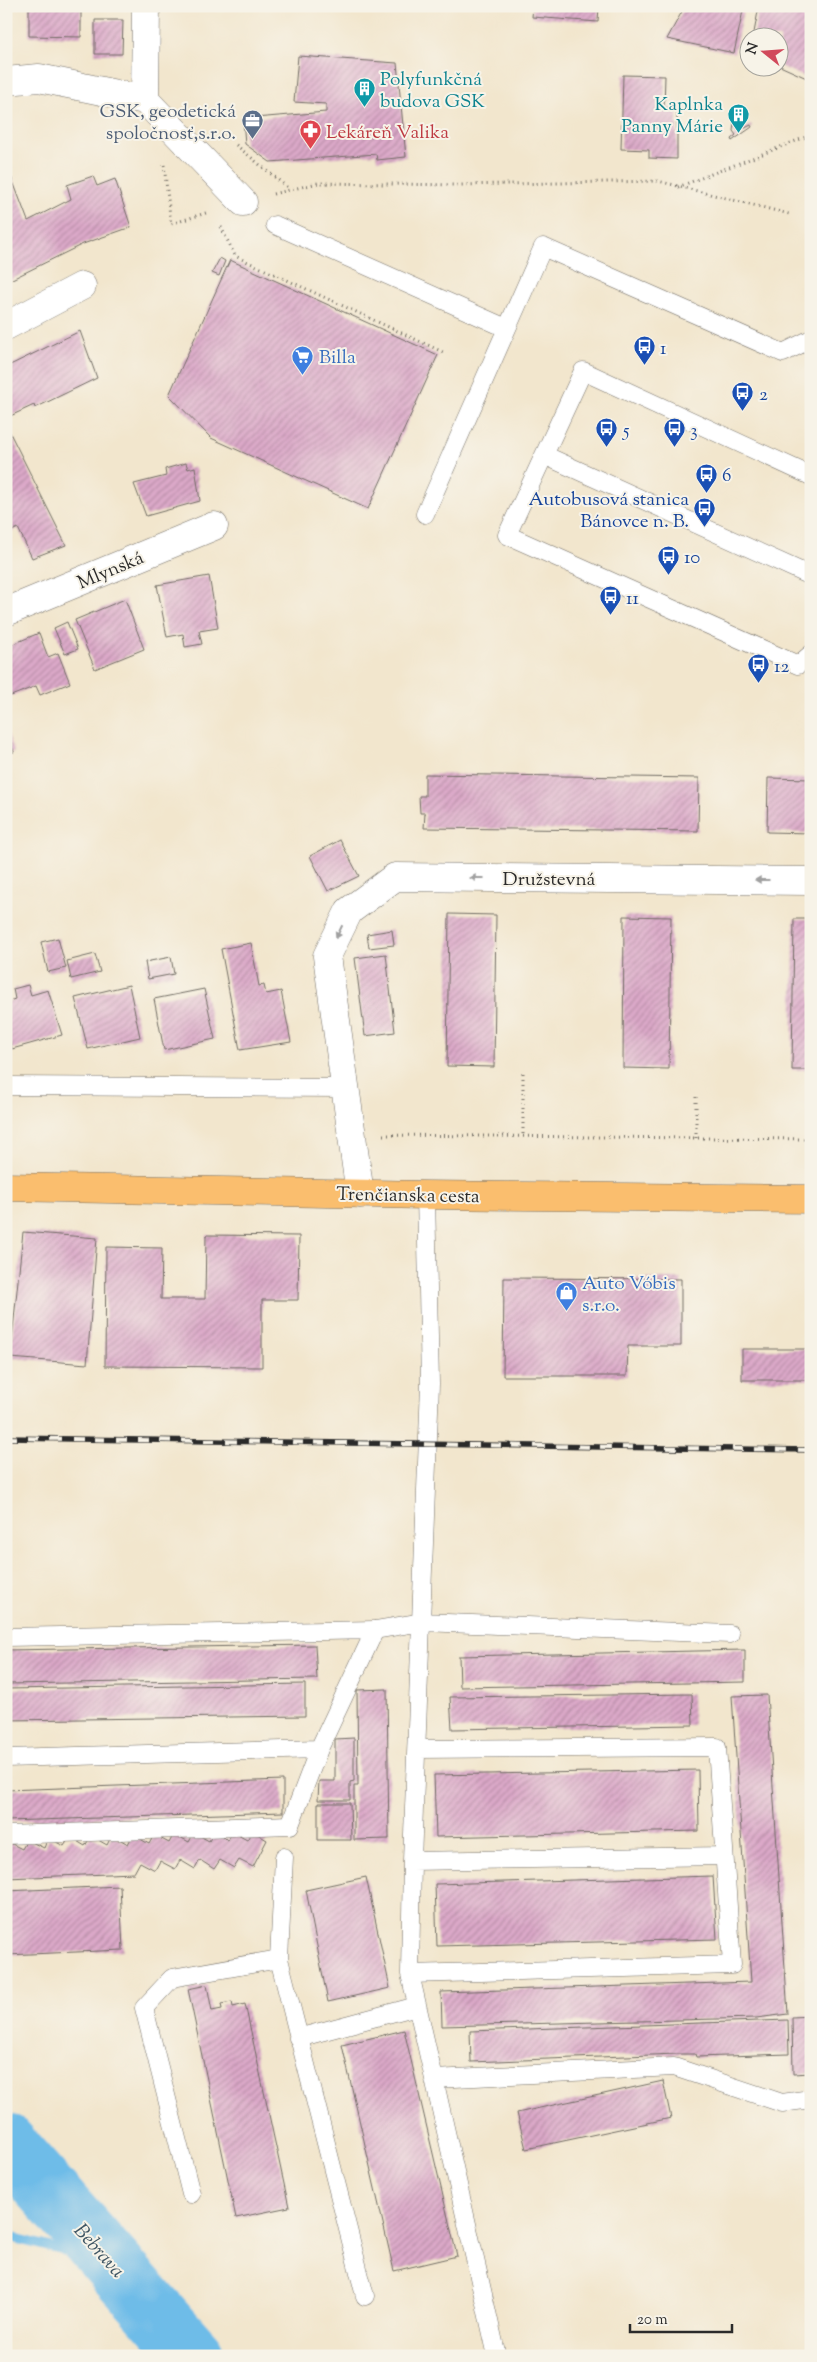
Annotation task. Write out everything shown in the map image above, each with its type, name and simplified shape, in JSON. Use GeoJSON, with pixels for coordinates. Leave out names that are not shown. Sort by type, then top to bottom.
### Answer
{"type":"FeatureCollection","features":[{"type":"Feature","properties":{"kind":"main road","name":"Trenčianska cesta"},"geometry":{"type":"LineString","coordinates":[[6,1187],[426,1195],[811,1199]]}},
{"type":"Feature","properties":{"kind":"street"},"geometry":{"type":"LineString","coordinates":[[145,100],[146,6]]}},
{"type":"Feature","properties":{"kind":"street"},"geometry":{"type":"LineString","coordinates":[[6,81],[38,78],[145,100],[243,202]]}},
{"type":"Feature","properties":{"kind":"street"},"geometry":{"type":"LineString","coordinates":[[6,326],[82,286]]}},
{"type":"Feature","properties":{"kind":"street","name":"Mlynská"},"geometry":{"type":"LineString","coordinates":[[6,612],[214,526]]}},
{"type":"Feature","properties":{"kind":"street","name":"Družstevná"},"geometry":{"type":"LineString","coordinates":[[346,1088],[327,956],[349,911],[395,877],[811,881]]}},
{"type":"Feature","properties":{"kind":"street"},"geometry":{"type":"LineString","coordinates":[[346,1088],[360,1194]]}},
{"type":"Feature","properties":{"kind":"lane"},"geometry":{"type":"LineString","coordinates":[[275,225],[506,328]]}},
{"type":"Feature","properties":{"kind":"lane"},"geometry":{"type":"LineString","coordinates":[[424,514],[543,247],[783,353],[811,339]]}},
{"type":"Feature","properties":{"kind":"lane"},"geometry":{"type":"LineString","coordinates":[[811,476],[583,371],[507,535],[798,665],[811,654]]}},
{"type":"Feature","properties":{"kind":"lane"},"geometry":{"type":"LineString","coordinates":[[544,455],[811,576]]}},
{"type":"Feature","properties":{"kind":"lane"},"geometry":{"type":"LineString","coordinates":[[6,1086],[346,1088]]}},
{"type":"Feature","properties":{"kind":"lane"},"geometry":{"type":"LineString","coordinates":[[426,1195],[430,1384],[412,1861],[410,1974],[497,2356]]}},
{"type":"Feature","properties":{"kind":"lane"},"geometry":{"type":"LineString","coordinates":[[6,1637],[374,1630],[422,1622],[730,1634]]}},
{"type":"Feature","properties":{"kind":"lane"},"geometry":{"type":"LineString","coordinates":[[6,1835],[290,1825],[319,1749],[374,1630]]}},
{"type":"Feature","properties":{"kind":"lane"},"geometry":{"type":"LineString","coordinates":[[410,1974],[732,1965],[717,1747],[417,1749]]}},
{"type":"Feature","properties":{"kind":"lane"},"geometry":{"type":"LineString","coordinates":[[6,1758],[319,1749]]}},
{"type":"Feature","properties":{"kind":"lane"},"geometry":{"type":"LineString","coordinates":[[412,1861],[724,1856]]}},
{"type":"Feature","properties":{"kind":"lane"},"geometry":{"type":"LineString","coordinates":[[284,1857],[278,1959],[365,2296]]}},
{"type":"Feature","properties":{"kind":"lane"},"geometry":{"type":"LineString","coordinates":[[191,2194],[144,2008],[172,1978],[278,1959]]}},
{"type":"Feature","properties":{"kind":"lane"},"geometry":{"type":"LineString","coordinates":[[298,2038],[417,2006]]}},
{"type":"Feature","properties":{"kind":"lane"},"geometry":{"type":"LineString","coordinates":[[434,2080],[674,2067],[782,2103],[811,2099]]}},
{"type":"Feature","properties":{"kind":"path"},"geometry":{"type":"LineString","coordinates":[[677,187],[806,137]]}},
{"type":"Feature","properties":{"kind":"path"},"geometry":{"type":"LineString","coordinates":[[235,145],[289,189],[318,183],[478,184],[658,180],[677,187],[789,214]]}},
{"type":"Feature","properties":{"kind":"path"},"geometry":{"type":"LineString","coordinates":[[220,224],[235,256],[445,353]]}},
{"type":"Feature","properties":{"kind":"path"},"geometry":{"type":"LineString","coordinates":[[523,1073],[524,1135]]}},
{"type":"Feature","properties":{"kind":"path"},"geometry":{"type":"LineString","coordinates":[[696,1094],[696,1138]]}},
{"type":"Feature","properties":{"kind":"path"},"geometry":{"type":"LineString","coordinates":[[352,1135],[524,1135],[811,1140]]}},
{"type":"Feature","properties":{"kind":"building"},"geometry":{"type":"Polygon","coordinates":[[[29,6],[81,6],[81,37],[29,36],[29,6]]]}},
{"type":"Feature","properties":{"kind":"building"},"geometry":{"type":"Polygon","coordinates":[[[533,6],[599,6],[598,22],[532,17],[533,6]]]}},
{"type":"Feature","properties":{"kind":"building"},"geometry":{"type":"Polygon","coordinates":[[[685,6],[744,6],[734,53],[667,39],[685,6]]]}},
{"type":"Feature","properties":{"kind":"building"},"geometry":{"type":"Polygon","coordinates":[[[759,6],[811,6],[811,80],[790,71],[790,28],[755,28],[759,6]]]}},
{"type":"Feature","properties":{"kind":"building"},"geometry":{"type":"Polygon","coordinates":[[[95,20],[123,20],[122,54],[95,54],[95,20]]]}},
{"type":"Feature","properties":{"kind":"building","name":"Polyfunkčná budova GSK"},"geometry":{"type":"Polygon","coordinates":[[[298,56],[397,63],[406,157],[377,160],[376,154],[270,162],[245,144],[243,119],[326,112],[326,104],[294,102],[298,56]]]}},
{"type":"Feature","properties":{"kind":"building"},"geometry":{"type":"Polygon","coordinates":[[[623,75],[665,76],[664,108],[677,108],[677,159],[649,158],[649,150],[621,149],[623,75]]]}},
{"type":"Feature","properties":{"kind":"building","name":"Kaplnka Panny Márie"},"geometry":{"type":"Polygon","coordinates":[[[734,123],[741,124],[745,128],[751,125],[752,127],[732,141],[731,139],[736,135],[733,131],[734,123]]]}},
{"type":"Feature","properties":{"kind":"building"},"geometry":{"type":"Polygon","coordinates":[[[6,163],[28,221],[71,199],[67,185],[93,176],[97,186],[115,179],[131,227],[83,244],[6,282],[6,163]]]}},
{"type":"Feature","properties":{"kind":"building"},"geometry":{"type":"Polygon","coordinates":[[[220,258],[225,261],[219,276],[212,273],[220,258]]]}},
{"type":"Feature","properties":{"kind":"building","name":"Billa"},"geometry":{"type":"Polygon","coordinates":[[[230,260],[438,355],[368,509],[211,438],[169,395],[230,260]]]}},
{"type":"Feature","properties":{"kind":"building"},"geometry":{"type":"Polygon","coordinates":[[[80,331],[97,378],[35,408],[34,405],[6,418],[6,367],[80,331]]]}},
{"type":"Feature","properties":{"kind":"building"},"geometry":{"type":"Polygon","coordinates":[[[6,425],[66,545],[32,558],[18,528],[6,534],[6,425]]]}},
{"type":"Feature","properties":{"kind":"building"},"geometry":{"type":"Polygon","coordinates":[[[186,463],[188,469],[195,467],[200,501],[146,516],[134,484],[166,476],[165,469],[186,463]]]}},
{"type":"Feature","properties":{"kind":"building"},"geometry":{"type":"Polygon","coordinates":[[[209,576],[218,628],[199,631],[202,644],[185,647],[183,634],[167,637],[157,585],[209,576]]]}},
{"type":"Feature","properties":{"kind":"building"},"geometry":{"type":"Polygon","coordinates":[[[125,599],[144,649],[95,669],[75,620],[125,599]]]}},
{"type":"Feature","properties":{"kind":"building"},"geometry":{"type":"Polygon","coordinates":[[[67,622],[78,649],[65,654],[54,628],[67,622]]]}},
{"type":"Feature","properties":{"kind":"building"},"geometry":{"type":"Polygon","coordinates":[[[39,633],[48,657],[58,653],[70,683],[40,695],[36,686],[11,696],[6,684],[6,647],[39,633]]]}},
{"type":"Feature","properties":{"kind":"building"},"geometry":{"type":"Polygon","coordinates":[[[6,728],[14,752],[6,754],[6,728]]]}},
{"type":"Feature","properties":{"kind":"building"},"geometry":{"type":"Polygon","coordinates":[[[425,774],[699,778],[698,831],[424,828],[425,813],[420,813],[419,796],[425,796],[425,774]]]}},
{"type":"Feature","properties":{"kind":"building"},"geometry":{"type":"Polygon","coordinates":[[[768,778],[811,779],[811,833],[767,832],[768,778]]]}},
{"type":"Feature","properties":{"kind":"building"},"geometry":{"type":"Polygon","coordinates":[[[340,840],[359,876],[328,891],[310,856],[340,840]]]}},
{"type":"Feature","properties":{"kind":"building"},"geometry":{"type":"Polygon","coordinates":[[[449,914],[496,915],[494,1067],[447,1066],[449,914]]]}},
{"type":"Feature","properties":{"kind":"building"},"geometry":{"type":"Polygon","coordinates":[[[624,916],[671,917],[669,1069],[623,1068],[624,916]]]}},
{"type":"Feature","properties":{"kind":"building"},"geometry":{"type":"Polygon","coordinates":[[[794,919],[811,919],[811,1070],[792,1070],[794,919]]]}},
{"type":"Feature","properties":{"kind":"building"},"geometry":{"type":"Polygon","coordinates":[[[392,930],[394,945],[369,948],[367,934],[392,930]]]}},
{"type":"Feature","properties":{"kind":"building"},"geometry":{"type":"Polygon","coordinates":[[[58,938],[66,968],[48,972],[41,942],[58,938]]]}},
{"type":"Feature","properties":{"kind":"building"},"geometry":{"type":"Polygon","coordinates":[[[251,943],[259,986],[264,985],[266,994],[281,991],[291,1042],[240,1050],[221,949],[251,943]]]}},
{"type":"Feature","properties":{"kind":"building"},"geometry":{"type":"Polygon","coordinates":[[[95,954],[100,972],[71,979],[67,961],[95,954]]]}},
{"type":"Feature","properties":{"kind":"building"},"geometry":{"type":"Polygon","coordinates":[[[386,954],[395,1032],[365,1036],[355,958],[386,954]]]}},
{"type":"Feature","properties":{"kind":"building"},"geometry":{"type":"Polygon","coordinates":[[[171,957],[174,974],[148,979],[145,962],[171,957]]]}},
{"type":"Feature","properties":{"kind":"building"},"geometry":{"type":"Polygon","coordinates":[[[28,985],[31,995],[48,990],[62,1035],[12,1049],[6,1028],[6,1002],[15,999],[13,989],[28,985]]]}},
{"type":"Feature","properties":{"kind":"building"},"geometry":{"type":"Polygon","coordinates":[[[129,985],[140,1037],[88,1049],[75,998],[129,985]]]}},
{"type":"Feature","properties":{"kind":"building"},"geometry":{"type":"Polygon","coordinates":[[[204,989],[215,1039],[164,1050],[154,999],[204,989]]]}},
{"type":"Feature","properties":{"kind":"building"},"geometry":{"type":"Polygon","coordinates":[[[23,1232],[97,1238],[87,1364],[10,1358],[23,1232]]]}},
{"type":"Feature","properties":{"kind":"building"},"geometry":{"type":"Polygon","coordinates":[[[206,1235],[299,1236],[298,1300],[262,1300],[262,1367],[105,1366],[106,1247],[162,1248],[161,1299],[205,1299],[206,1235]]]}},
{"type":"Feature","properties":{"kind":"building","name":"Auto Vóbis s.r.o."},"geometry":{"type":"Polygon","coordinates":[[[504,1278],[681,1279],[681,1346],[628,1346],[627,1376],[503,1376],[504,1278]]]}},
{"type":"Feature","properties":{"kind":"building"},"geometry":{"type":"Polygon","coordinates":[[[742,1349],[811,1349],[811,1380],[742,1380],[742,1349]]]}},
{"type":"Feature","properties":{"kind":"building"},"geometry":{"type":"Polygon","coordinates":[[[315,1645],[317,1679],[6,1684],[6,1650],[315,1645]]]}},
{"type":"Feature","properties":{"kind":"building"},"geometry":{"type":"Polygon","coordinates":[[[745,1650],[745,1682],[460,1687],[459,1656],[745,1650]]]}},
{"type":"Feature","properties":{"kind":"building"},"geometry":{"type":"Polygon","coordinates":[[[305,1684],[305,1716],[6,1720],[6,1689],[305,1684]]]}},
{"type":"Feature","properties":{"kind":"building"},"geometry":{"type":"Polygon","coordinates":[[[387,1689],[389,1839],[354,1840],[354,1786],[358,1786],[357,1690],[387,1689]]]}},
{"type":"Feature","properties":{"kind":"building"},"geometry":{"type":"Polygon","coordinates":[[[692,1694],[693,1725],[452,1729],[450,1697],[692,1694]]]}},
{"type":"Feature","properties":{"kind":"building"},"geometry":{"type":"Polygon","coordinates":[[[767,1695],[788,2014],[756,2018],[442,2026],[441,1992],[751,1982],[732,1696],[767,1695]]]}},
{"type":"Feature","properties":{"kind":"building"},"geometry":{"type":"Polygon","coordinates":[[[354,1738],[354,1781],[350,1782],[350,1800],[318,1800],[319,1781],[335,1781],[335,1739],[354,1738]]]}},
{"type":"Feature","properties":{"kind":"building"},"geometry":{"type":"Polygon","coordinates":[[[698,1770],[699,1831],[436,1837],[434,1775],[698,1770]]]}},
{"type":"Feature","properties":{"kind":"building"},"geometry":{"type":"Polygon","coordinates":[[[283,1780],[283,1812],[6,1821],[6,1790],[283,1780]]]}},
{"type":"Feature","properties":{"kind":"building"},"geometry":{"type":"Polygon","coordinates":[[[318,1803],[350,1803],[351,1840],[318,1840],[318,1803]]]}},
{"type":"Feature","properties":{"kind":"building"},"geometry":{"type":"Polygon","coordinates":[[[252,1831],[267,1840],[253,1867],[239,1860],[234,1868],[220,1860],[214,1869],[200,1860],[195,1869],[180,1860],[175,1869],[160,1861],[155,1870],[140,1862],[134,1873],[6,1878],[6,1841],[22,1849],[27,1840],[44,1848],[48,1838],[64,1846],[70,1837],[85,1846],[91,1836],[107,1845],[112,1835],[128,1844],[133,1835],[149,1844],[154,1835],[169,1843],[174,1834],[189,1842],[194,1833],[209,1841],[214,1832],[228,1840],[232,1832],[247,1840],[252,1831]]]}},
{"type":"Feature","properties":{"kind":"building"},"geometry":{"type":"Polygon","coordinates":[[[713,1876],[717,1939],[437,1946],[435,1884],[713,1876]]]}},
{"type":"Feature","properties":{"kind":"building"},"geometry":{"type":"Polygon","coordinates":[[[366,1877],[390,1988],[328,2002],[306,1890],[366,1877]]]}},
{"type":"Feature","properties":{"kind":"building"},"geometry":{"type":"Polygon","coordinates":[[[120,1886],[123,1950],[6,1955],[6,1891],[120,1886]]]}},
{"type":"Feature","properties":{"kind":"building"},"geometry":{"type":"Polygon","coordinates":[[[207,1985],[212,2011],[222,2009],[221,2004],[232,2002],[233,2007],[245,2004],[289,2207],[236,2218],[188,1989],[207,1985]]]}},
{"type":"Feature","properties":{"kind":"building"},"geometry":{"type":"Polygon","coordinates":[[[811,2016],[811,2073],[793,2074],[792,2017],[811,2016]]]}},
{"type":"Feature","properties":{"kind":"building"},"geometry":{"type":"Polygon","coordinates":[[[788,2020],[789,2054],[696,2057],[695,2054],[677,2054],[471,2062],[470,2031],[788,2020]]]}},
{"type":"Feature","properties":{"kind":"building"},"geometry":{"type":"Polygon","coordinates":[[[404,2030],[457,2256],[394,2271],[342,2045],[404,2030]]]}},
{"type":"Feature","properties":{"kind":"building"},"geometry":{"type":"Polygon","coordinates":[[[663,2081],[671,2118],[526,2149],[517,2113],[663,2081]]]}},
{"type":"Feature","properties":{"kind":"waterway","name":"Bebrava"},"geometry":{"type":"LineString","coordinates":[[6,2144],[194,2356]]}},
{"type":"Feature","properties":{"kind":"waterway"},"geometry":{"type":"LineString","coordinates":[[6,2236],[113,2263]]}},
{"type":"Feature","properties":{"kind":"railway"},"geometry":{"type":"LineString","coordinates":[[6,1438],[811,1450]]}},
{"type":"Feature","properties":{"kind":"place","name":"Polyfunkčná budova GSK"},"geometry":{"type":"Point","coordinates":[364,108]}},
{"type":"Feature","properties":{"kind":"place","name":"Kaplnka Panny Márie"},"geometry":{"type":"Point","coordinates":[739,133]}},
{"type":"Feature","properties":{"kind":"place","name":"GSK, geodetická spoločnosť,s.r.o."},"geometry":{"type":"Point","coordinates":[252,140]}},
{"type":"Feature","properties":{"kind":"place","name":"Lekáreň Valika"},"geometry":{"type":"Point","coordinates":[310,150]}},
{"type":"Feature","properties":{"kind":"place","name":"1"},"geometry":{"type":"Point","coordinates":[644,366]}},
{"type":"Feature","properties":{"kind":"place","name":"Billa"},"geometry":{"type":"Point","coordinates":[303,375]}},
{"type":"Feature","properties":{"kind":"place","name":"2"},"geometry":{"type":"Point","coordinates":[743,412]}},
{"type":"Feature","properties":{"kind":"place","name":"5"},"geometry":{"type":"Point","coordinates":[607,448]}},
{"type":"Feature","properties":{"kind":"place","name":"3"},"geometry":{"type":"Point","coordinates":[674,448]}},
{"type":"Feature","properties":{"kind":"place","name":"6"},"geometry":{"type":"Point","coordinates":[706,493]}},
{"type":"Feature","properties":{"kind":"place","name":"Autobusová stanica Bánovce n. B."},"geometry":{"type":"Point","coordinates":[705,528]}},
{"type":"Feature","properties":{"kind":"place","name":"10"},"geometry":{"type":"Point","coordinates":[668,575]}},
{"type":"Feature","properties":{"kind":"place","name":"11"},"geometry":{"type":"Point","coordinates":[610,616]}},
{"type":"Feature","properties":{"kind":"place","name":"12"},"geometry":{"type":"Point","coordinates":[758,684]}},
{"type":"Feature","properties":{"kind":"place","name":"Auto Vóbis s.r.o."},"geometry":{"type":"Point","coordinates":[566,1312]}}]}
